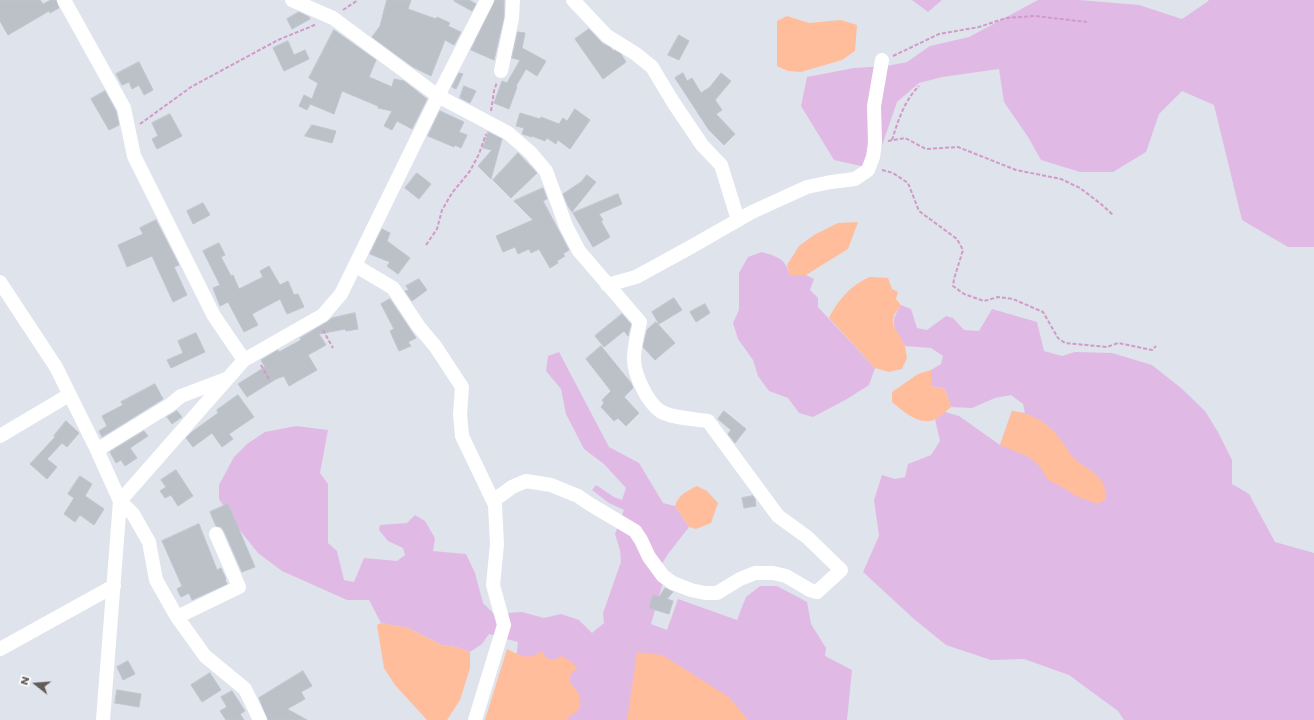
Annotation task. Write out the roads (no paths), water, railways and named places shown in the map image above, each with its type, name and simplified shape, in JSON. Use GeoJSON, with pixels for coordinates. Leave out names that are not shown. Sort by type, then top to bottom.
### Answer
{"type":"FeatureCollection","features":[{"type":"Feature","properties":{"kind":"street"},"geometry":{"type":"LineString","coordinates":[[64,0],[124,108],[134,156],[214,316],[249,357]]}},
{"type":"Feature","properties":{"kind":"street"},"geometry":{"type":"LineString","coordinates":[[292,0],[333,18],[438,96],[508,133],[531,153],[546,171],[566,226],[579,250],[607,285],[640,322],[634,346],[634,361],[642,388],[650,400],[660,411],[679,417],[708,421],[778,516],[807,537],[841,570],[817,592],[810,590],[786,576],[773,573],[754,573],[740,579],[717,593],[705,594],[673,583],[663,576],[649,557],[642,540],[635,531],[578,496],[551,485],[526,481],[512,488],[493,501]]}},
{"type":"Feature","properties":{"kind":"street"},"geometry":{"type":"LineString","coordinates":[[104,720],[120,501],[228,378],[249,357],[323,315],[341,294],[487,0]]}},
{"type":"Feature","properties":{"kind":"street"},"geometry":{"type":"LineString","coordinates":[[501,71],[512,18],[513,0]]}},
{"type":"Feature","properties":{"kind":"street"},"geometry":{"type":"LineString","coordinates":[[573,0],[607,36],[636,54],[652,67],[673,102],[702,145],[721,165],[738,220]]}},
{"type":"Feature","properties":{"kind":"street"},"geometry":{"type":"LineString","coordinates":[[607,285],[636,277],[752,212],[807,187],[855,179],[868,170],[873,157],[875,144],[874,106],[882,60]]}},
{"type":"Feature","properties":{"kind":"street"},"geometry":{"type":"LineString","coordinates":[[356,266],[393,288],[419,327],[435,346],[462,387],[460,414],[462,436],[495,505],[498,544],[493,585],[504,625],[475,720]]}},
{"type":"Feature","properties":{"kind":"street"},"geometry":{"type":"LineString","coordinates":[[0,282],[56,367],[97,450],[120,501],[133,514],[149,542],[156,580],[177,617],[205,656],[245,689],[260,720]]}},
{"type":"Feature","properties":{"kind":"street"},"geometry":{"type":"LineString","coordinates":[[97,450],[170,405],[181,396],[228,378]]}},
{"type":"Feature","properties":{"kind":"street"},"geometry":{"type":"LineString","coordinates":[[0,436],[69,395]]}},
{"type":"Feature","properties":{"kind":"street"},"geometry":{"type":"LineString","coordinates":[[177,617],[239,587],[216,534]]}},
{"type":"Feature","properties":{"kind":"street"},"geometry":{"type":"LineString","coordinates":[[0,649],[114,586]]}}]}
